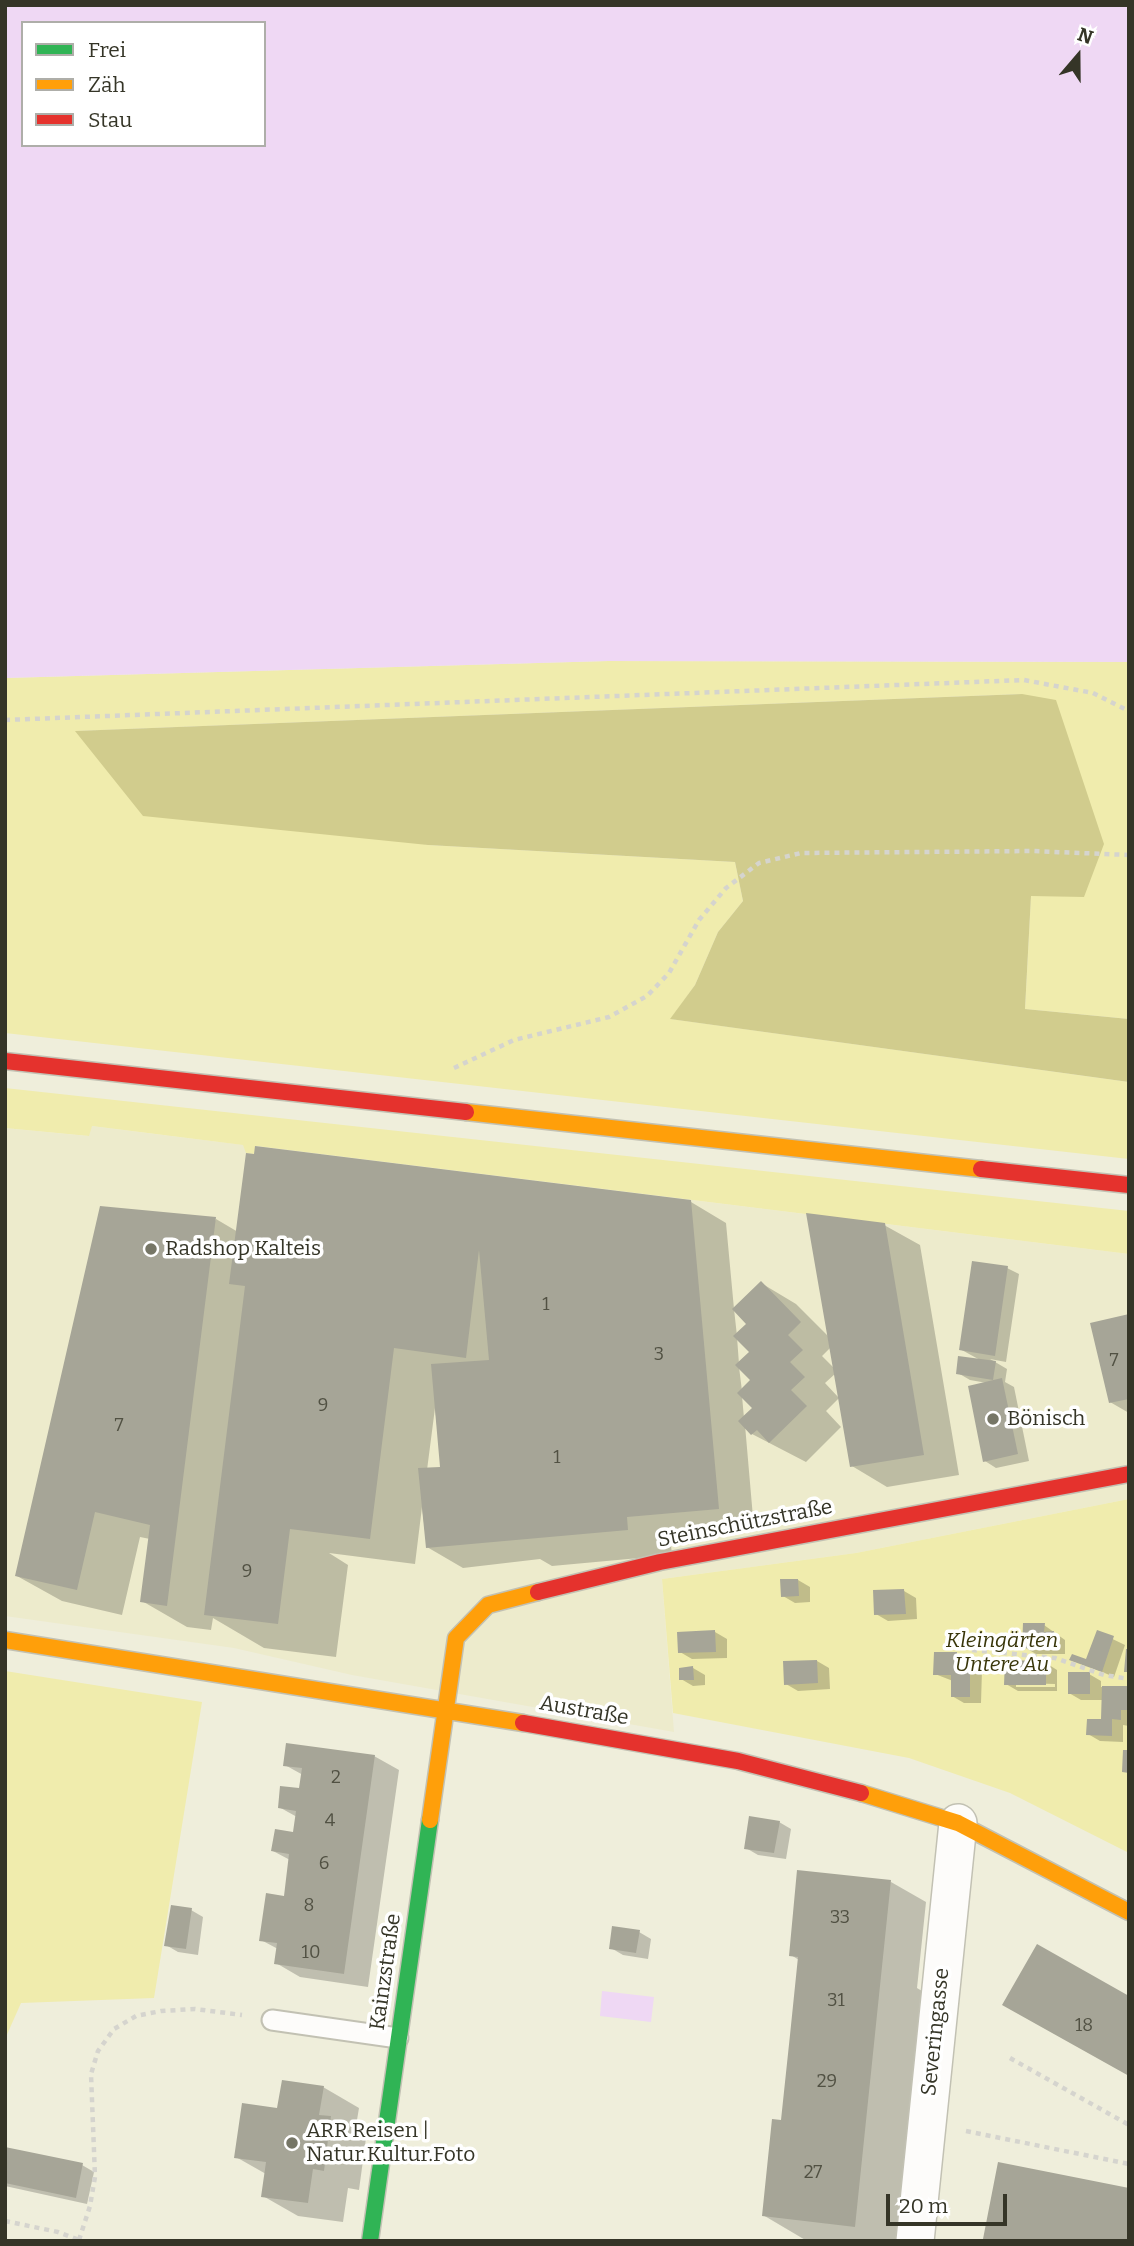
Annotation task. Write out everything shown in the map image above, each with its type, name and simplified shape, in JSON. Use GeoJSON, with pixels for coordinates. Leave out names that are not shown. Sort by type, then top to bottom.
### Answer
{"type":"FeatureCollection","features":[{"type":"Feature","properties":{"kind":"main road"},"geometry":{"type":"LineString","coordinates":[[5,1061],[1129,1185]]}},
{"type":"Feature","properties":{"kind":"main road","name":"Steinschützstraße"},"geometry":{"type":"LineString","coordinates":[[444,1709],[456,1638],[488,1605],[660,1562],[1129,1474]]}},
{"type":"Feature","properties":{"kind":"main road","name":"Austraße"},"geometry":{"type":"LineString","coordinates":[[5,1640],[444,1709],[738,1761],[853,1790],[958,1823],[1129,1912]]}},
{"type":"Feature","properties":{"kind":"main road","name":"Kainzstraße"},"geometry":{"type":"LineString","coordinates":[[370,2241],[444,1709]]}},
{"type":"Feature","properties":{"kind":"street","name":"Severingasse"},"geometry":{"type":"LineString","coordinates":[[915,2241],[958,1823]]}},
{"type":"Feature","properties":{"kind":"lane"},"geometry":{"type":"LineString","coordinates":[[272,2020],[398,2038]]}},
{"type":"Feature","properties":{"kind":"path"},"geometry":{"type":"LineString","coordinates":[[5,720],[1024,680],[1093,693],[1129,711]]}},
{"type":"Feature","properties":{"kind":"path"},"geometry":{"type":"LineString","coordinates":[[397,1104],[445,1072],[514,1040],[609,1017],[647,996],[670,973],[699,920],[726,888],[759,863],[801,853],[1032,851],[1129,855]]}},
{"type":"Feature","properties":{"kind":"path"},"geometry":{"type":"LineString","coordinates":[[972,1650],[1055,1658],[1104,1675],[1129,1679]]}},
{"type":"Feature","properties":{"kind":"path"},"geometry":{"type":"LineString","coordinates":[[5,2221],[58,2232],[79,2241],[90,2206],[95,2177],[96,2140],[91,2074],[98,2051],[114,2029],[136,2016],[162,2011],[195,2010],[272,2020]]}},
{"type":"Feature","properties":{"kind":"path"},"geometry":{"type":"LineString","coordinates":[[1010,2058],[1129,2125]]}},
{"type":"Feature","properties":{"kind":"path"},"geometry":{"type":"LineString","coordinates":[[927,2127],[981,2133],[1129,2164]]}},
{"type":"Feature","properties":{"kind":"shaded area"},"geometry":{"type":"Polygon","coordinates":[[[5,5],[1129,5],[1129,662],[608,661],[5,678],[5,5]]]}},
{"type":"Feature","properties":{"kind":"shaded area"},"geometry":{"type":"Polygon","coordinates":[[[1022,694],[1056,700],[1104,844],[1084,897],[1031,896],[1025,1009],[1129,1019],[1129,1082],[670,1019],[695,985],[718,932],[743,901],[735,862],[428,845],[143,816],[75,731],[1022,694]]]}},
{"type":"Feature","properties":{"kind":"shaded area"},"geometry":{"type":"Polygon","coordinates":[[[91,1126],[244,1145],[254,1153],[255,1146],[1129,1254],[1129,1499],[856,1553],[662,1579],[674,1732],[352,1675],[234,1648],[5,1616],[5,1128],[88,1136],[91,1126]]]}},
{"type":"Feature","properties":{"kind":"shaded area"},"geometry":{"type":"Polygon","coordinates":[[[602,1991],[654,1997],[651,2022],[600,2016],[602,1991]]]}},
{"type":"Feature","properties":{"kind":"green space"},"geometry":{"type":"Polygon","coordinates":[[[608,661],[1129,662],[1129,1019],[1025,1009],[1031,896],[1022,694],[76,731],[428,845],[735,862],[743,901],[718,932],[695,985],[671,1019],[1129,1082],[1129,1159],[5,1033],[5,678],[608,661]]]}},
{"type":"Feature","properties":{"kind":"green space"},"geometry":{"type":"Polygon","coordinates":[[[5,1088],[1129,1211],[1129,1254],[256,1146],[254,1154],[246,1153],[243,1145],[92,1126],[89,1136],[5,1128],[5,1088]]]}},
{"type":"Feature","properties":{"kind":"green space","name":"Kleingärten Untere Au"},"geometry":{"type":"Polygon","coordinates":[[[1129,1499],[1129,1853],[1010,1793],[909,1758],[673,1713],[662,1579],[856,1553],[1129,1499]]]}},
{"type":"Feature","properties":{"kind":"green space"},"geometry":{"type":"Polygon","coordinates":[[[5,1671],[202,1702],[154,1998],[21,2003],[5,2039],[5,1671]]]}},
{"type":"Feature","properties":{"kind":"building"},"geometry":{"type":"Polygon","coordinates":[[[255,1146],[691,1200],[719,1509],[627,1517],[628,1530],[426,1548],[418,1468],[440,1467],[431,1364],[489,1360],[479,1250],[466,1358],[394,1348],[370,1539],[290,1529],[278,1624],[204,1615],[245,1286],[229,1284],[246,1153],[254,1154],[255,1146]]]}},
{"type":"Feature","properties":{"kind":"building"},"geometry":{"type":"Polygon","coordinates":[[[100,1206],[216,1217],[167,1606],[140,1602],[150,1525],[95,1512],[77,1590],[15,1576],[100,1206]]]}},
{"type":"Feature","properties":{"kind":"building"},"geometry":{"type":"Polygon","coordinates":[[[806,1213],[885,1223],[924,1455],[850,1467],[806,1213]]]}},
{"type":"Feature","properties":{"kind":"building"},"geometry":{"type":"Polygon","coordinates":[[[972,1261],[1008,1266],[995,1356],[959,1350],[972,1261]]]}},
{"type":"Feature","properties":{"kind":"building"},"geometry":{"type":"Polygon","coordinates":[[[761,1281],[801,1322],[788,1335],[803,1350],[790,1362],[805,1377],[791,1390],[807,1406],[769,1443],[757,1430],[751,1435],[738,1421],[752,1408],[737,1393],[750,1380],[735,1365],[749,1352],[733,1336],[746,1324],[732,1309],[761,1281]]]}},
{"type":"Feature","properties":{"kind":"building"},"geometry":{"type":"Polygon","coordinates":[[[1129,1314],[1129,1399],[1109,1403],[1090,1323],[1129,1314]]]}},
{"type":"Feature","properties":{"kind":"building"},"geometry":{"type":"Polygon","coordinates":[[[958,1356],[996,1361],[993,1380],[956,1374],[958,1356]]]}},
{"type":"Feature","properties":{"kind":"building"},"geometry":{"type":"Polygon","coordinates":[[[1002,1378],[1018,1454],[983,1462],[968,1386],[1002,1378]]]}},
{"type":"Feature","properties":{"kind":"building"},"geometry":{"type":"Polygon","coordinates":[[[780,1579],[798,1579],[799,1596],[781,1597],[780,1579]]]}},
{"type":"Feature","properties":{"kind":"building"},"geometry":{"type":"Polygon","coordinates":[[[904,1589],[906,1614],[874,1615],[873,1590],[904,1589]]]}},
{"type":"Feature","properties":{"kind":"building"},"geometry":{"type":"Polygon","coordinates":[[[1023,1623],[1045,1623],[1044,1632],[1054,1631],[1053,1649],[1022,1648],[1023,1623]]]}},
{"type":"Feature","properties":{"kind":"building"},"geometry":{"type":"Polygon","coordinates":[[[715,1630],[716,1652],[678,1653],[677,1632],[715,1630]]]}},
{"type":"Feature","properties":{"kind":"building"},"geometry":{"type":"Polygon","coordinates":[[[1097,1630],[1114,1636],[1102,1672],[1069,1660],[1072,1654],[1086,1659],[1097,1630]]]}},
{"type":"Feature","properties":{"kind":"building"},"geometry":{"type":"Polygon","coordinates":[[[1126,1649],[1129,1649],[1129,1672],[1124,1672],[1126,1649]]]}},
{"type":"Feature","properties":{"kind":"building"},"geometry":{"type":"Polygon","coordinates":[[[934,1652],[957,1652],[957,1661],[970,1661],[970,1697],[951,1697],[951,1675],[933,1675],[934,1652]]]}},
{"type":"Feature","properties":{"kind":"building"},"geometry":{"type":"Polygon","coordinates":[[[817,1660],[818,1683],[784,1685],[783,1661],[817,1660]]]}},
{"type":"Feature","properties":{"kind":"building"},"geometry":{"type":"Polygon","coordinates":[[[1005,1660],[1046,1661],[1046,1685],[1004,1685],[1005,1660]]]}},
{"type":"Feature","properties":{"kind":"building"},"geometry":{"type":"Polygon","coordinates":[[[693,1666],[694,1680],[679,1680],[679,1668],[693,1666]]]}},
{"type":"Feature","properties":{"kind":"building"},"geometry":{"type":"Polygon","coordinates":[[[1068,1672],[1090,1672],[1090,1694],[1068,1694],[1068,1672]]]}},
{"type":"Feature","properties":{"kind":"building"},"geometry":{"type":"Polygon","coordinates":[[[1102,1686],[1129,1686],[1129,1710],[1121,1710],[1121,1720],[1112,1719],[1112,1736],[1086,1735],[1087,1719],[1101,1719],[1102,1686]]]}},
{"type":"Feature","properties":{"kind":"building"},"geometry":{"type":"Polygon","coordinates":[[[286,1743],[375,1755],[344,1974],[274,1964],[277,1943],[259,1941],[266,1893],[284,1896],[289,1854],[271,1851],[275,1829],[293,1832],[296,1811],[278,1808],[280,1786],[299,1788],[302,1768],[283,1766],[286,1743]]]}},
{"type":"Feature","properties":{"kind":"building"},"geometry":{"type":"Polygon","coordinates":[[[1123,1750],[1129,1750],[1129,1773],[1122,1772],[1123,1750]]]}},
{"type":"Feature","properties":{"kind":"building"},"geometry":{"type":"Polygon","coordinates":[[[749,1816],[780,1821],[774,1853],[744,1849],[749,1816]]]}},
{"type":"Feature","properties":{"kind":"building"},"geometry":{"type":"Polygon","coordinates":[[[797,1870],[891,1880],[855,2227],[762,2216],[772,2119],[781,2120],[798,1957],[789,1956],[797,1870]]]}},
{"type":"Feature","properties":{"kind":"building"},"geometry":{"type":"Polygon","coordinates":[[[171,1905],[192,1908],[186,1949],[164,1946],[171,1905]]]}},
{"type":"Feature","properties":{"kind":"building"},"geometry":{"type":"Polygon","coordinates":[[[612,1926],[640,1930],[636,1953],[609,1949],[612,1926]]]}},
{"type":"Feature","properties":{"kind":"building"},"geometry":{"type":"Polygon","coordinates":[[[1037,1944],[1129,1996],[1129,2076],[1002,2005],[1037,1944]]]}},
{"type":"Feature","properties":{"kind":"building"},"geometry":{"type":"Polygon","coordinates":[[[282,2080],[324,2086],[319,2115],[331,2116],[324,2171],[313,2169],[308,2203],[261,2197],[266,2162],[234,2158],[242,2103],[277,2108],[282,2080]]]}},
{"type":"Feature","properties":{"kind":"building"},"geometry":{"type":"Polygon","coordinates":[[[5,2147],[83,2163],[76,2198],[5,2183],[5,2147]]]}},
{"type":"Feature","properties":{"kind":"building"},"geometry":{"type":"Polygon","coordinates":[[[998,2162],[1129,2188],[1129,2241],[983,2239],[998,2162]]]}},
{"type":"Feature","properties":{"kind":"traffic: fast"},"geometry":{"type":"LineString","coordinates":[[370,2241],[430,1820]]}},
{"type":"Feature","properties":{"kind":"traffic: slow"},"geometry":{"type":"LineString","coordinates":[[466,1112],[981,1169]]}},
{"type":"Feature","properties":{"kind":"traffic: slow"},"geometry":{"type":"LineString","coordinates":[[430,1820],[456,1638],[488,1605],[538,1592]]}},
{"type":"Feature","properties":{"kind":"traffic: slow"},"geometry":{"type":"LineString","coordinates":[[5,1640],[523,1723]]}},
{"type":"Feature","properties":{"kind":"traffic: slow"},"geometry":{"type":"LineString","coordinates":[[861,1793],[958,1823],[1129,1912]]}},
{"type":"Feature","properties":{"kind":"traffic: jam"},"geometry":{"type":"LineString","coordinates":[[5,1061],[466,1112]]}},
{"type":"Feature","properties":{"kind":"traffic: jam"},"geometry":{"type":"LineString","coordinates":[[981,1169],[1129,1185]]}},
{"type":"Feature","properties":{"kind":"traffic: jam"},"geometry":{"type":"LineString","coordinates":[[538,1592],[660,1562],[1129,1474]]}},
{"type":"Feature","properties":{"kind":"traffic: jam"},"geometry":{"type":"LineString","coordinates":[[523,1723],[738,1761],[861,1793]]}},
{"type":"Feature","properties":{"kind":"place","name":"Radshop Kalteis"},"geometry":{"type":"Point","coordinates":[151,1249]}},
{"type":"Feature","properties":{"kind":"place","name":"Bönisch"},"geometry":{"type":"Point","coordinates":[993,1419]}},
{"type":"Feature","properties":{"kind":"place","name":"ARR Reisen | Natur.Kultur.Foto"},"geometry":{"type":"Point","coordinates":[292,2143]}}]}
